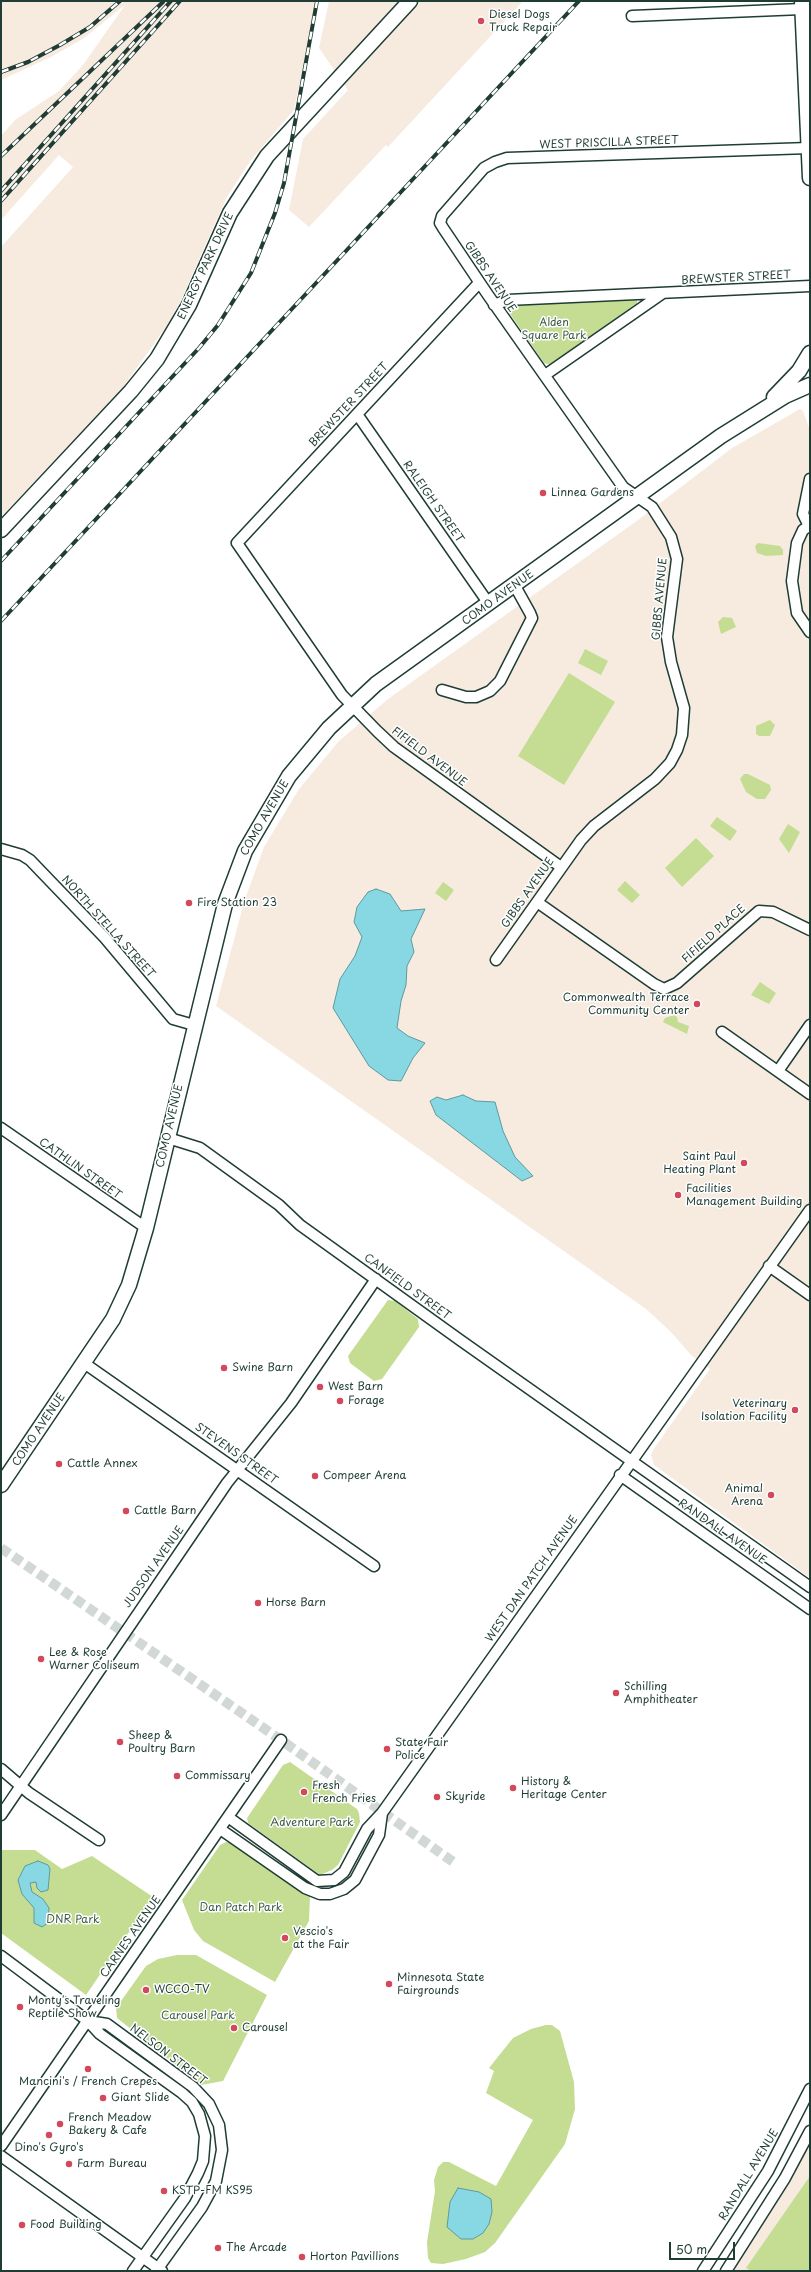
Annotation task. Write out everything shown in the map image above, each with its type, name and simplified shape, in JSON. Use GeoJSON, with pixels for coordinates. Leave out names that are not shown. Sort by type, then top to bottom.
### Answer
{"type":"FeatureCollection","features":[{"type":"Feature","properties":{"kind":"main road","name":"ENERGY PARK DRIVE"},"geometry":{"type":"LineString","coordinates":[[1,530],[131,391],[157,359],[189,306],[230,214],[267,156],[410,1]]}},
{"type":"Feature","properties":{"kind":"main road"},"geometry":{"type":"LineString","coordinates":[[802,5],[808,75],[810,178]]}},
{"type":"Feature","properties":{"kind":"main road"},"geometry":{"type":"LineString","coordinates":[[762,409],[800,371],[810,353]]}},
{"type":"Feature","properties":{"kind":"main road","name":"COMO AVENUE"},"geometry":{"type":"LineString","coordinates":[[1,1485],[84,1363],[121,1304],[135,1267],[146,1228],[222,911],[245,851],[289,776],[319,738],[352,705],[390,674],[515,586],[721,436],[762,409],[785,396],[810,385]]}},
{"type":"Feature","properties":{"kind":"street"},"geometry":{"type":"LineString","coordinates":[[632,16],[802,5]]}},
{"type":"Feature","properties":{"kind":"street","name":"WEST PRISCILLA STREET"},"geometry":{"type":"LineString","coordinates":[[440,223],[445,210],[484,168],[507,158],[809,148]]}},
{"type":"Feature","properties":{"kind":"street","name":"GIBBS AVENUE"},"geometry":{"type":"LineString","coordinates":[[440,223],[494,305],[546,375],[623,487],[652,507],[671,537],[676,552],[677,572],[667,637],[671,662],[683,702],[682,735],[674,757],[660,774],[594,826],[581,840],[496,960]]}},
{"type":"Feature","properties":{"kind":"street","name":"BREWSTER STREET"},"geometry":{"type":"LineString","coordinates":[[237,543],[479,283]]}},
{"type":"Feature","properties":{"kind":"street","name":"BREWSTER STREET"},"geometry":{"type":"LineString","coordinates":[[494,305],[507,300],[810,286]]}},
{"type":"Feature","properties":{"kind":"street"},"geometry":{"type":"LineString","coordinates":[[546,375],[663,293]]}},
{"type":"Feature","properties":{"kind":"street","name":"RALEIGH STREET"},"geometry":{"type":"LineString","coordinates":[[357,414],[489,604]]}},
{"type":"Feature","properties":{"kind":"street"},"geometry":{"type":"LineString","coordinates":[[810,479],[803,514],[809,526],[803,530],[797,543],[792,581],[796,613],[810,632]]}},
{"type":"Feature","properties":{"kind":"street","name":"FIFIELD AVENUE"},"geometry":{"type":"LineString","coordinates":[[237,543],[342,695],[394,747],[561,867]]}},
{"type":"Feature","properties":{"kind":"street"},"geometry":{"type":"LineString","coordinates":[[442,690],[466,697],[476,697],[490,691],[500,681],[532,618],[515,586]]}},
{"type":"Feature","properties":{"kind":"street","name":"NORTH STELLA STREET"},"geometry":{"type":"LineString","coordinates":[[1,849],[30,860],[105,938],[173,1019],[194,1026]]}},
{"type":"Feature","properties":{"kind":"street","name":"FIFIELD PLACE"},"geometry":{"type":"LineString","coordinates":[[537,902],[658,987],[667,988],[677,983],[759,911],[773,912],[810,930]]}},
{"type":"Feature","properties":{"kind":"street"},"geometry":{"type":"LineString","coordinates":[[778,1071],[810,1025]]}},
{"type":"Feature","properties":{"kind":"street"},"geometry":{"type":"LineString","coordinates":[[722,1032],[810,1094]]}},
{"type":"Feature","properties":{"kind":"street","name":"CATHLIN STREET"},"geometry":{"type":"LineString","coordinates":[[1,1128],[146,1228]]}},
{"type":"Feature","properties":{"kind":"street","name":"CANFIELD STREET"},"geometry":{"type":"LineString","coordinates":[[168,1138],[200,1148],[279,1205],[300,1225],[631,1460]]}},
{"type":"Feature","properties":{"kind":"street","name":"WEST DAN PATCH AVENUE"},"geometry":{"type":"LineString","coordinates":[[228,1818],[311,1878],[322,1882],[334,1880],[344,1872],[367,1829],[382,1812],[620,1475],[810,1210]]}},
{"type":"Feature","properties":{"kind":"street"},"geometry":{"type":"LineString","coordinates":[[769,1266],[810,1295]]}},
{"type":"Feature","properties":{"kind":"street","name":"JUDSON AVENUE"},"geometry":{"type":"LineString","coordinates":[[1,1815],[113,1653],[132,1621],[238,1470],[291,1403],[376,1279]]}},
{"type":"Feature","properties":{"kind":"street","name":"STEVENS STREET"},"geometry":{"type":"LineString","coordinates":[[84,1363],[374,1566]]}},
{"type":"Feature","properties":{"kind":"street","name":"RANDALL AVENUE"},"geometry":{"type":"LineString","coordinates":[[631,1460],[810,1587]]}},
{"type":"Feature","properties":{"kind":"street","name":"RANDALL AVENUE"},"geometry":{"type":"LineString","coordinates":[[620,1475],[810,1609]]}},
{"type":"Feature","properties":{"kind":"street","name":"CARNES AVENUE"},"geometry":{"type":"LineString","coordinates":[[1,2146],[281,1740]]}},
{"type":"Feature","properties":{"kind":"street"},"geometry":{"type":"LineString","coordinates":[[1,1769],[62,1816],[99,1840]]}},
{"type":"Feature","properties":{"kind":"street","name":"WEST DAN PATCH AVENUE"},"geometry":{"type":"LineString","coordinates":[[220,1828],[305,1888],[320,1894],[337,1892],[349,1886],[379,1835],[382,1812]]}},
{"type":"Feature","properties":{"kind":"street","name":"NELSON STREET"},"geometry":{"type":"LineString","coordinates":[[1,1956],[88,2021],[100,2034],[192,2102],[203,2125],[204,2149],[202,2161],[193,2186],[134,2271]]}},
{"type":"Feature","properties":{"kind":"street","name":"NELSON STREET"},"geometry":{"type":"LineString","coordinates":[[88,2021],[107,2024],[201,2094],[209,2104],[219,2125],[222,2150],[220,2166],[210,2193],[159,2270]]}},
{"type":"Feature","properties":{"kind":"street","name":"RANDALL AVENUE"},"geometry":{"type":"LineString","coordinates":[[703,2271],[768,2171],[810,2089]]}},
{"type":"Feature","properties":{"kind":"street"},"geometry":{"type":"LineString","coordinates":[[726,2271],[782,2184],[810,2131]]}},
{"type":"Feature","properties":{"kind":"street"},"geometry":{"type":"LineString","coordinates":[[1,2156],[159,2270]]}},
{"type":"Feature","properties":{"kind":"shaded area"},"geometry":{"type":"Polygon","coordinates":[[[1,1],[317,1],[294,110],[251,160],[227,197],[180,302],[166,327],[123,387],[1,517],[1,247],[73,167],[59,155],[1,220],[1,136],[15,120],[59,91],[83,65],[125,5],[84,38],[51,57],[1,80],[1,1]]]}},
{"type":"Feature","properties":{"kind":"shaded area"},"geometry":{"type":"Polygon","coordinates":[[[329,1],[523,1],[388,147],[386,145],[309,227],[289,210],[303,139],[348,90],[319,48],[329,1]]]}},
{"type":"Feature","properties":{"kind":"shaded area"},"geometry":{"type":"Polygon","coordinates":[[[800,409],[803,411],[810,430],[810,1578],[654,1465],[651,1455],[653,1450],[710,1369],[691,1355],[670,1331],[646,1309],[216,1006],[245,899],[264,847],[299,789],[339,741],[388,699],[638,520],[732,448],[800,409]]]}},
{"type":"Feature","properties":{"kind":"shaded area"},"geometry":{"type":"Polygon","coordinates":[[[810,2144],[810,2271],[732,2271],[756,2236],[810,2144]]]}},
{"type":"Feature","properties":{"kind":"green space","name":"Alden Square Park"},"geometry":{"type":"Polygon","coordinates":[[[637,298],[637,303],[551,365],[544,363],[506,308],[512,304],[637,298]]]}},
{"type":"Feature","properties":{"kind":"green space"},"geometry":{"type":"Polygon","coordinates":[[[758,543],[780,546],[783,550],[783,555],[766,556],[757,553],[755,546],[758,543]]]}},
{"type":"Feature","properties":{"kind":"green space"},"geometry":{"type":"Polygon","coordinates":[[[723,617],[732,618],[736,627],[721,634],[718,622],[723,617]]]}},
{"type":"Feature","properties":{"kind":"green space"},"geometry":{"type":"Polygon","coordinates":[[[585,649],[608,661],[601,675],[578,663],[585,649]]]}},
{"type":"Feature","properties":{"kind":"green space"},"geometry":{"type":"Polygon","coordinates":[[[569,673],[615,702],[564,785],[518,756],[569,673]]]}},
{"type":"Feature","properties":{"kind":"green space"},"geometry":{"type":"Polygon","coordinates":[[[770,720],[775,725],[770,736],[759,736],[756,734],[756,726],[770,720]]]}},
{"type":"Feature","properties":{"kind":"green space"},"geometry":{"type":"Polygon","coordinates":[[[744,774],[748,774],[770,785],[771,790],[765,799],[757,799],[746,792],[740,779],[744,774]]]}},
{"type":"Feature","properties":{"kind":"green space"},"geometry":{"type":"Polygon","coordinates":[[[717,817],[737,831],[730,841],[710,826],[717,817]]]}},
{"type":"Feature","properties":{"kind":"green space"},"geometry":{"type":"Polygon","coordinates":[[[788,824],[800,832],[789,853],[779,839],[788,824]]]}},
{"type":"Feature","properties":{"kind":"green space"},"geometry":{"type":"Polygon","coordinates":[[[696,838],[714,856],[682,887],[665,868],[696,838]]]}},
{"type":"Feature","properties":{"kind":"green space"},"geometry":{"type":"Polygon","coordinates":[[[625,881],[640,895],[632,903],[617,890],[625,881]]]}},
{"type":"Feature","properties":{"kind":"green space"},"geometry":{"type":"Polygon","coordinates":[[[443,882],[454,890],[446,901],[435,893],[443,882]]]}},
{"type":"Feature","properties":{"kind":"green space"},"geometry":{"type":"Polygon","coordinates":[[[760,982],[776,993],[769,1004],[751,995],[760,982]]]}},
{"type":"Feature","properties":{"kind":"green space"},"geometry":{"type":"Polygon","coordinates":[[[674,1015],[677,1017],[678,1022],[689,1026],[687,1034],[663,1022],[665,1018],[674,1015]]]}},
{"type":"Feature","properties":{"kind":"green space"},"geometry":{"type":"Polygon","coordinates":[[[388,1300],[395,1301],[418,1319],[419,1327],[382,1379],[374,1381],[350,1363],[348,1356],[388,1300]]]}},
{"type":"Feature","properties":{"kind":"green space","name":"Adventure Park"},"geometry":{"type":"Polygon","coordinates":[[[290,1762],[357,1809],[359,1813],[360,1822],[338,1865],[332,1870],[320,1875],[248,1823],[247,1818],[283,1765],[290,1762]]]}},
{"type":"Feature","properties":{"kind":"green space","name":"Dan Patch Park"},"geometry":{"type":"Polygon","coordinates":[[[226,1842],[233,1843],[310,1896],[309,1921],[275,1982],[203,1941],[194,1930],[182,1900],[220,1845],[226,1842]]]}},
{"type":"Feature","properties":{"kind":"green space","name":"DNR Park"},"geometry":{"type":"Polygon","coordinates":[[[1,1850],[35,1850],[62,1869],[92,1856],[153,1897],[86,1995],[1,1933],[1,1850]]]}},
{"type":"Feature","properties":{"kind":"green space","name":"Carousel Park"},"geometry":{"type":"Polygon","coordinates":[[[177,1955],[196,1955],[267,1995],[223,2081],[201,2085],[117,2018],[116,2008],[146,1966],[158,1959],[177,1955]]]}},
{"type":"Feature","properties":{"kind":"green space"},"geometry":{"type":"Polygon","coordinates":[[[552,2025],[560,2031],[574,2082],[575,2109],[565,2144],[495,2243],[485,2252],[466,2259],[443,2264],[431,2263],[428,2258],[427,2242],[435,2191],[434,2180],[438,2167],[443,2162],[449,2162],[496,2186],[533,2120],[486,2093],[494,2071],[489,2068],[513,2038],[531,2029],[552,2025]]]}},
{"type":"Feature","properties":{"kind":"green space"},"geometry":{"type":"Polygon","coordinates":[[[810,2176],[810,2271],[751,2271],[746,2268],[810,2176]]]}},
{"type":"Feature","properties":{"kind":"water"},"geometry":{"type":"Polygon","coordinates":[[[376,889],[390,894],[401,911],[425,909],[411,939],[414,952],[407,966],[406,985],[401,1001],[397,1028],[408,1036],[425,1043],[413,1058],[401,1081],[388,1080],[369,1066],[333,1008],[340,979],[355,956],[362,937],[354,922],[357,907],[368,892],[376,889]]]}},
{"type":"Feature","properties":{"kind":"water"},"geometry":{"type":"Polygon","coordinates":[[[463,1095],[476,1101],[495,1102],[503,1131],[515,1157],[533,1176],[522,1181],[436,1115],[430,1101],[437,1097],[446,1100],[463,1095]]]}},
{"type":"Feature","properties":{"kind":"water"},"geometry":{"type":"Polygon","coordinates":[[[38,1861],[48,1865],[50,1869],[48,1890],[41,1892],[37,1888],[36,1882],[30,1883],[32,1892],[43,1899],[49,1908],[48,1923],[42,1927],[34,1923],[34,1908],[22,1894],[18,1880],[25,1866],[38,1861]]]}},
{"type":"Feature","properties":{"kind":"water"},"geometry":{"type":"Polygon","coordinates":[[[458,2188],[479,2192],[491,2199],[492,2212],[489,2224],[483,2233],[473,2239],[461,2239],[447,2227],[450,2202],[458,2188]]]}},
{"type":"Feature","properties":{"kind":"tunnel"},"geometry":{"type":"LineString","coordinates":[[1,1548],[281,1740],[456,1864]]}},
{"type":"Feature","properties":{"kind":"railway"},"geometry":{"type":"LineString","coordinates":[[1,72],[28,62],[60,45],[90,27],[120,1]]}},
{"type":"Feature","properties":{"kind":"railway"},"geometry":{"type":"LineString","coordinates":[[1,191],[171,1]]}},
{"type":"Feature","properties":{"kind":"railway"},"geometry":{"type":"LineString","coordinates":[[1,201],[180,1]]}},
{"type":"Feature","properties":{"kind":"railway"},"geometry":{"type":"LineString","coordinates":[[1,561],[199,348],[218,325],[251,273],[275,213],[284,183],[317,1]]}},
{"type":"Feature","properties":{"kind":"railway"},"geometry":{"type":"LineString","coordinates":[[1,621],[579,1]]}},
{"type":"Feature","properties":{"kind":"railway"},"geometry":{"type":"LineString","coordinates":[[1,156],[163,2]]}},
{"type":"Feature","properties":{"kind":"place","name":"Diesel Dogs Truck Repair"},"geometry":{"type":"Point","coordinates":[481,21]}},
{"type":"Feature","properties":{"kind":"place","name":"Linnea Gardens"},"geometry":{"type":"Point","coordinates":[543,493]}},
{"type":"Feature","properties":{"kind":"place","name":"Fire Station 23"},"geometry":{"type":"Point","coordinates":[189,903]}},
{"type":"Feature","properties":{"kind":"place","name":"Commonwealth Terrace Community Center"},"geometry":{"type":"Point","coordinates":[697,1004]}},
{"type":"Feature","properties":{"kind":"place","name":"Saint Paul Heating Plant"},"geometry":{"type":"Point","coordinates":[744,1163]}},
{"type":"Feature","properties":{"kind":"place","name":"Facilities Management Building"},"geometry":{"type":"Point","coordinates":[678,1195]}},
{"type":"Feature","properties":{"kind":"place","name":"Swine Barn"},"geometry":{"type":"Point","coordinates":[224,1368]}},
{"type":"Feature","properties":{"kind":"place","name":"West Barn"},"geometry":{"type":"Point","coordinates":[320,1387]}},
{"type":"Feature","properties":{"kind":"place","name":"Forage"},"geometry":{"type":"Point","coordinates":[340,1401]}},
{"type":"Feature","properties":{"kind":"place","name":"Veterinary Isolation Facility"},"geometry":{"type":"Point","coordinates":[795,1410]}},
{"type":"Feature","properties":{"kind":"place","name":"Cattle Annex"},"geometry":{"type":"Point","coordinates":[59,1464]}},
{"type":"Feature","properties":{"kind":"place","name":"Compeer Arena"},"geometry":{"type":"Point","coordinates":[315,1476]}},
{"type":"Feature","properties":{"kind":"place","name":"Animal Arena"},"geometry":{"type":"Point","coordinates":[771,1495]}},
{"type":"Feature","properties":{"kind":"place","name":"Cattle Barn"},"geometry":{"type":"Point","coordinates":[126,1511]}},
{"type":"Feature","properties":{"kind":"place","name":"Horse Barn"},"geometry":{"type":"Point","coordinates":[258,1603]}},
{"type":"Feature","properties":{"kind":"place","name":"Lee & Rose Warner Coliseum"},"geometry":{"type":"Point","coordinates":[41,1659]}},
{"type":"Feature","properties":{"kind":"place","name":"Schilling Amphitheater"},"geometry":{"type":"Point","coordinates":[616,1693]}},
{"type":"Feature","properties":{"kind":"place","name":"Sheep & Poultry Barn"},"geometry":{"type":"Point","coordinates":[120,1742]}},
{"type":"Feature","properties":{"kind":"place","name":"State Fair Police"},"geometry":{"type":"Point","coordinates":[387,1749]}},
{"type":"Feature","properties":{"kind":"place","name":"Commissary"},"geometry":{"type":"Point","coordinates":[177,1776]}},
{"type":"Feature","properties":{"kind":"place","name":"History & Heritage Center"},"geometry":{"type":"Point","coordinates":[513,1788]}},
{"type":"Feature","properties":{"kind":"place","name":"Fresh French Fries"},"geometry":{"type":"Point","coordinates":[304,1792]}},
{"type":"Feature","properties":{"kind":"place","name":"Skyride"},"geometry":{"type":"Point","coordinates":[437,1797]}},
{"type":"Feature","properties":{"kind":"place","name":"Vescio's at the Fair"},"geometry":{"type":"Point","coordinates":[285,1938]}},
{"type":"Feature","properties":{"kind":"place","name":"Minnesota State Fairgrounds"},"geometry":{"type":"Point","coordinates":[389,1984]}},
{"type":"Feature","properties":{"kind":"place","name":"WCCO-TV"},"geometry":{"type":"Point","coordinates":[146,1990]}},
{"type":"Feature","properties":{"kind":"place","name":"Monty's Traveling Reptile Show"},"geometry":{"type":"Point","coordinates":[20,2007]}},
{"type":"Feature","properties":{"kind":"place","name":"Carousel"},"geometry":{"type":"Point","coordinates":[234,2028]}},
{"type":"Feature","properties":{"kind":"place","name":"Mancini's / French Crepes"},"geometry":{"type":"Point","coordinates":[88,2069]}},
{"type":"Feature","properties":{"kind":"place","name":"Giant Slide"},"geometry":{"type":"Point","coordinates":[103,2098]}},
{"type":"Feature","properties":{"kind":"place","name":"French Meadow Bakery & Cafe"},"geometry":{"type":"Point","coordinates":[60,2124]}},
{"type":"Feature","properties":{"kind":"place","name":"Dino's Gyro's"},"geometry":{"type":"Point","coordinates":[49,2135]}},
{"type":"Feature","properties":{"kind":"place","name":"Farm Bureau"},"geometry":{"type":"Point","coordinates":[69,2164]}},
{"type":"Feature","properties":{"kind":"place","name":"KSTP-FM KS95"},"geometry":{"type":"Point","coordinates":[164,2191]}},
{"type":"Feature","properties":{"kind":"place","name":"Food Building"},"geometry":{"type":"Point","coordinates":[22,2225]}},
{"type":"Feature","properties":{"kind":"place","name":"The Arcade"},"geometry":{"type":"Point","coordinates":[218,2248]}},
{"type":"Feature","properties":{"kind":"place","name":"Horton Pavillions"},"geometry":{"type":"Point","coordinates":[302,2257]}}]}
